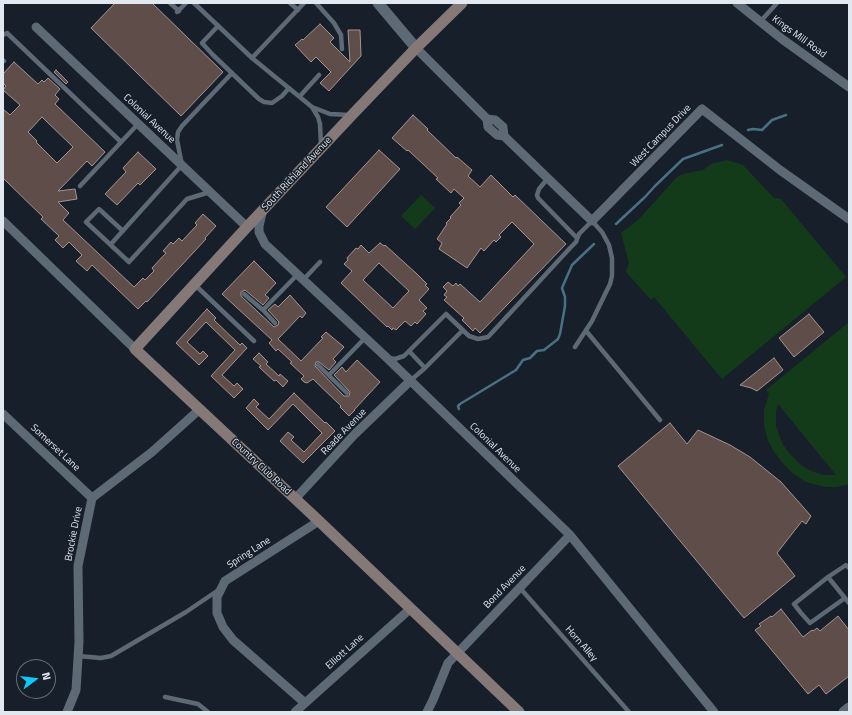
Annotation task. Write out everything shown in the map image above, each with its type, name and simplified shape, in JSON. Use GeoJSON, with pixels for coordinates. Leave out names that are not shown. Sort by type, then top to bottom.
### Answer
{"type":"FeatureCollection","features":[{"type":"Feature","properties":{"kind":"main road","name":"South Richland Avenue"},"geometry":{"type":"LineString","coordinates":[[135,349],[352,115],[416,48],[462,3]]}},
{"type":"Feature","properties":{"kind":"main road","name":"Country Club Road"},"geometry":{"type":"LineString","coordinates":[[135,349],[295,499],[514,711]]}},
{"type":"Feature","properties":{"kind":"street"},"geometry":{"type":"LineString","coordinates":[[378,3],[416,48],[487,119],[495,120],[503,127],[504,136],[592,221]]}},
{"type":"Feature","properties":{"kind":"street","name":"Kings Mill Road"},"geometry":{"type":"LineString","coordinates":[[737,3],[760,22],[849,87]]}},
{"type":"Feature","properties":{"kind":"street","name":"Colonial Avenue"},"geometry":{"type":"LineString","coordinates":[[36,27],[247,227]]}},
{"type":"Feature","properties":{"kind":"street","name":"West Campus Drive"},"geometry":{"type":"LineString","coordinates":[[592,221],[702,109],[780,170],[849,219]]}},
{"type":"Feature","properties":{"kind":"street","name":"Colonial Avenue"},"geometry":{"type":"LineString","coordinates":[[263,210],[259,226],[262,241],[387,358],[570,535],[714,712]]}},
{"type":"Feature","properties":{"kind":"street","name":"Country Club Road"},"geometry":{"type":"LineString","coordinates":[[3,221],[135,349]]}},
{"type":"Feature","properties":{"kind":"street","name":"Reade Avenue"},"geometry":{"type":"LineString","coordinates":[[295,499],[354,435],[410,381]]}},
{"type":"Feature","properties":{"kind":"street","name":"Brockie Drive"},"geometry":{"type":"LineString","coordinates":[[67,712],[76,690],[79,642],[78,566],[92,498],[152,452],[200,409]]}},
{"type":"Feature","properties":{"kind":"street","name":"Somerset Lane"},"geometry":{"type":"LineString","coordinates":[[3,414],[92,498]]}},
{"type":"Feature","properties":{"kind":"street","name":"Spring Lane"},"geometry":{"type":"LineString","coordinates":[[302,708],[233,640],[217,613],[217,597],[225,581],[318,521]]}},
{"type":"Feature","properties":{"kind":"street","name":"Bond Avenue"},"geometry":{"type":"LineString","coordinates":[[427,712],[448,663],[570,535]]}},
{"type":"Feature","properties":{"kind":"street","name":"Elliott Lane"},"geometry":{"type":"LineString","coordinates":[[302,708],[410,609]]}},
{"type":"Feature","properties":{"kind":"street"},"geometry":{"type":"LineString","coordinates":[[844,712],[849,708]]}},
{"type":"Feature","properties":{"kind":"lane"},"geometry":{"type":"LineString","coordinates":[[170,3],[178,12],[186,3]]}},
{"type":"Feature","properties":{"kind":"lane"},"geometry":{"type":"LineString","coordinates":[[194,3],[252,58],[312,107],[320,124],[321,148]]}},
{"type":"Feature","properties":{"kind":"lane"},"geometry":{"type":"LineString","coordinates":[[290,3],[298,10]]}},
{"type":"Feature","properties":{"kind":"lane"},"geometry":{"type":"LineString","coordinates":[[252,58],[304,3]]}},
{"type":"Feature","properties":{"kind":"lane"},"geometry":{"type":"LineString","coordinates":[[316,3],[334,23],[341,35],[342,49]]}},
{"type":"Feature","properties":{"kind":"lane"},"geometry":{"type":"LineString","coordinates":[[760,22],[777,3]]}},
{"type":"Feature","properties":{"kind":"lane"},"geometry":{"type":"LineString","coordinates":[[218,26],[202,43],[264,102],[268,103],[276,100],[289,88]]}},
{"type":"Feature","properties":{"kind":"lane"},"geometry":{"type":"LineString","coordinates":[[3,35],[7,33],[121,142]]}},
{"type":"Feature","properties":{"kind":"lane"},"geometry":{"type":"LineString","coordinates":[[111,244],[182,165],[177,140],[178,132],[232,73]]}},
{"type":"Feature","properties":{"kind":"lane"},"geometry":{"type":"LineString","coordinates":[[300,96],[318,75]]}},
{"type":"Feature","properties":{"kind":"lane"},"geometry":{"type":"LineString","coordinates":[[312,107],[330,114],[352,115]]}},
{"type":"Feature","properties":{"kind":"lane"},"geometry":{"type":"LineString","coordinates":[[80,186],[138,124]]}},
{"type":"Feature","properties":{"kind":"lane"},"geometry":{"type":"LineString","coordinates":[[548,178],[539,189],[537,195],[538,198],[576,238]]}},
{"type":"Feature","properties":{"kind":"lane"},"geometry":{"type":"LineString","coordinates":[[123,231],[99,209],[86,222],[129,262],[187,200],[210,192]]}},
{"type":"Feature","properties":{"kind":"lane"},"geometry":{"type":"LineString","coordinates":[[387,358],[401,357],[409,352],[446,314],[469,336],[477,339],[485,339],[490,336],[576,242],[576,238],[592,221],[607,239],[612,258],[610,284],[586,332],[575,348]]}},
{"type":"Feature","properties":{"kind":"lane"},"geometry":{"type":"LineString","coordinates":[[263,310],[301,276],[320,262]]}},
{"type":"Feature","properties":{"kind":"lane"},"geometry":{"type":"LineString","coordinates":[[194,284],[254,341]]}},
{"type":"Feature","properties":{"kind":"lane"},"geometry":{"type":"LineString","coordinates":[[244,294],[263,310],[275,323]]}},
{"type":"Feature","properties":{"kind":"lane"},"geometry":{"type":"LineString","coordinates":[[410,381],[463,330]]}},
{"type":"Feature","properties":{"kind":"lane"},"geometry":{"type":"LineString","coordinates":[[586,332],[660,420]]}},
{"type":"Feature","properties":{"kind":"lane"},"geometry":{"type":"LineString","coordinates":[[329,375],[365,338]]}},
{"type":"Feature","properties":{"kind":"lane"},"geometry":{"type":"LineString","coordinates":[[409,352],[425,368]]}},
{"type":"Feature","properties":{"kind":"lane"},"geometry":{"type":"LineString","coordinates":[[318,365],[347,392]]}},
{"type":"Feature","properties":{"kind":"lane"},"geometry":{"type":"LineString","coordinates":[[845,598],[810,623],[794,604],[828,577],[846,565],[849,568]]}},
{"type":"Feature","properties":{"kind":"lane"},"geometry":{"type":"LineString","coordinates":[[828,577],[849,603]]}},
{"type":"Feature","properties":{"kind":"lane"},"geometry":{"type":"LineString","coordinates":[[78,656],[101,658],[112,656],[222,588]]}},
{"type":"Feature","properties":{"kind":"lane","name":"Horn Alley"},"geometry":{"type":"LineString","coordinates":[[520,588],[630,712]]}},
{"type":"Feature","properties":{"kind":"lane"},"geometry":{"type":"LineString","coordinates":[[165,697],[198,704],[208,712]]}},
{"type":"Feature","properties":{"kind":"green space"},"geometry":{"type":"Polygon","coordinates":[[[727,160],[743,165],[774,198],[781,199],[846,277],[722,379],[654,297],[651,300],[626,272],[629,263],[621,233],[638,220],[677,177],[683,174],[703,170],[711,164],[727,160]]]}},
{"type":"Feature","properties":{"kind":"green space"},"geometry":{"type":"Polygon","coordinates":[[[421,195],[435,208],[415,229],[401,216],[421,195]]]}},
{"type":"Feature","properties":{"kind":"green space"},"geometry":{"type":"Polygon","coordinates":[[[849,322],[849,484],[837,487],[825,487],[806,482],[792,473],[781,461],[767,438],[764,425],[764,410],[769,394],[766,390],[849,322]],[[778,404],[776,412],[776,426],[782,443],[790,454],[802,466],[811,471],[823,475],[836,475],[778,404]]]}},
{"type":"Feature","properties":{"kind":"building"},"geometry":{"type":"Polygon","coordinates":[[[115,3],[152,3],[223,72],[181,116],[91,28],[115,3]]]}},
{"type":"Feature","properties":{"kind":"building"},"geometry":{"type":"Polygon","coordinates":[[[320,24],[334,38],[330,42],[350,62],[348,30],[360,30],[361,56],[329,91],[320,83],[331,72],[316,57],[311,62],[295,45],[302,39],[303,40],[320,24]]]}},
{"type":"Feature","properties":{"kind":"building"},"geometry":{"type":"Polygon","coordinates":[[[14,62],[38,84],[42,80],[44,82],[48,78],[60,89],[55,95],[59,99],[55,104],[105,152],[92,166],[87,161],[58,191],[75,189],[77,199],[58,202],[69,213],[63,220],[134,287],[143,278],[145,280],[154,271],[152,268],[166,253],[163,251],[171,242],[173,244],[179,238],[182,241],[197,225],[195,223],[203,214],[216,226],[180,267],[147,302],[146,301],[138,309],[92,265],[87,271],[76,261],[82,255],[69,242],[63,248],[55,240],[59,236],[41,219],[43,217],[3,178],[3,109],[10,115],[20,105],[3,90],[6,86],[3,83],[3,74],[14,62]],[[42,117],[28,132],[57,163],[73,147],[42,117]]]}},
{"type":"Feature","properties":{"kind":"building"},"geometry":{"type":"Polygon","coordinates":[[[56,70],[68,82],[66,84],[54,72],[56,70]]]}},
{"type":"Feature","properties":{"kind":"building"},"geometry":{"type":"Polygon","coordinates":[[[413,115],[456,158],[457,157],[472,170],[468,176],[480,187],[491,175],[513,197],[515,195],[566,244],[480,333],[475,328],[473,331],[462,320],[464,318],[444,300],[447,297],[444,295],[447,291],[443,287],[448,282],[453,286],[456,283],[458,286],[460,284],[480,302],[534,244],[512,222],[499,235],[501,237],[496,242],[494,240],[484,251],[481,248],[467,268],[439,249],[442,243],[437,239],[447,224],[446,223],[451,218],[450,217],[461,205],[459,203],[464,198],[454,189],[451,193],[436,179],[438,178],[408,150],[407,151],[392,138],[413,115]]]}},
{"type":"Feature","properties":{"kind":"building"},"geometry":{"type":"Polygon","coordinates":[[[379,150],[400,169],[347,227],[326,207],[379,150]]]}},
{"type":"Feature","properties":{"kind":"building"},"geometry":{"type":"Polygon","coordinates":[[[138,152],[156,169],[140,185],[138,183],[117,205],[105,194],[126,172],[123,168],[138,152]]]}},
{"type":"Feature","properties":{"kind":"building"},"geometry":{"type":"Polygon","coordinates":[[[380,243],[384,246],[385,245],[427,284],[425,285],[429,289],[419,300],[427,308],[423,311],[426,314],[417,324],[415,322],[411,326],[405,321],[396,330],[393,328],[392,330],[341,283],[352,271],[344,264],[356,248],[358,249],[361,245],[369,253],[380,243]],[[379,263],[363,280],[393,308],[409,291],[379,263]]]}},
{"type":"Feature","properties":{"kind":"building"},"geometry":{"type":"Polygon","coordinates":[[[254,261],[276,283],[265,295],[269,298],[263,305],[245,290],[241,292],[241,296],[274,327],[278,325],[279,322],[268,310],[275,304],[278,307],[290,295],[306,313],[302,318],[300,316],[278,339],[301,361],[323,338],[321,337],[326,332],[344,347],[333,359],[336,362],[329,370],[319,362],[316,362],[315,366],[344,396],[349,396],[350,392],[334,375],[342,367],[346,372],[357,360],[380,382],[349,416],[340,407],[341,406],[313,379],[307,383],[304,382],[301,379],[304,376],[290,363],[292,362],[278,349],[276,351],[269,343],[272,340],[222,294],[254,261]]]}},
{"type":"Feature","properties":{"kind":"building"},"geometry":{"type":"Polygon","coordinates":[[[207,309],[216,318],[214,320],[240,345],[242,343],[247,348],[222,375],[234,386],[237,383],[243,389],[234,398],[211,376],[235,350],[206,322],[187,342],[200,354],[203,351],[208,356],[199,365],[176,343],[207,309]]]}},
{"type":"Feature","properties":{"kind":"building"},"geometry":{"type":"Polygon","coordinates":[[[809,314],[824,332],[794,357],[779,338],[809,314]]]}},
{"type":"Feature","properties":{"kind":"building"},"geometry":{"type":"Polygon","coordinates":[[[259,353],[268,362],[266,364],[279,376],[280,374],[288,381],[283,387],[259,367],[261,366],[253,359],[259,353]]]}},
{"type":"Feature","properties":{"kind":"building"},"geometry":{"type":"Polygon","coordinates":[[[774,358],[783,370],[757,391],[740,385],[774,358]]]}},
{"type":"Feature","properties":{"kind":"building"},"geometry":{"type":"Polygon","coordinates":[[[294,393],[335,431],[303,463],[280,441],[288,432],[294,437],[291,440],[304,452],[322,433],[293,404],[268,430],[246,408],[254,399],[259,404],[256,407],[269,419],[294,393]]]}},
{"type":"Feature","properties":{"kind":"building"},"geometry":{"type":"Polygon","coordinates":[[[670,423],[687,444],[698,430],[730,445],[750,457],[781,482],[811,516],[806,524],[802,521],[777,553],[795,576],[744,618],[618,466],[670,423]]]}},
{"type":"Feature","properties":{"kind":"building"},"geometry":{"type":"Polygon","coordinates":[[[781,609],[803,637],[817,628],[820,631],[838,616],[849,630],[849,676],[826,694],[819,685],[808,694],[755,630],[761,626],[759,624],[771,616],[772,617],[781,609]]]}},
{"type":"Feature","properties":{"kind":"waterway"},"geometry":{"type":"LineString","coordinates":[[748,130],[762,130],[772,120],[786,115]]}},
{"type":"Feature","properties":{"kind":"waterway"},"geometry":{"type":"LineString","coordinates":[[616,224],[683,159],[722,145]]}},
{"type":"Feature","properties":{"kind":"waterway"},"geometry":{"type":"LineString","coordinates":[[459,409],[458,406],[460,404],[516,370],[523,360],[530,358],[537,351],[544,350],[558,339],[565,306],[565,297],[562,288],[572,265],[594,244]]}}]}
